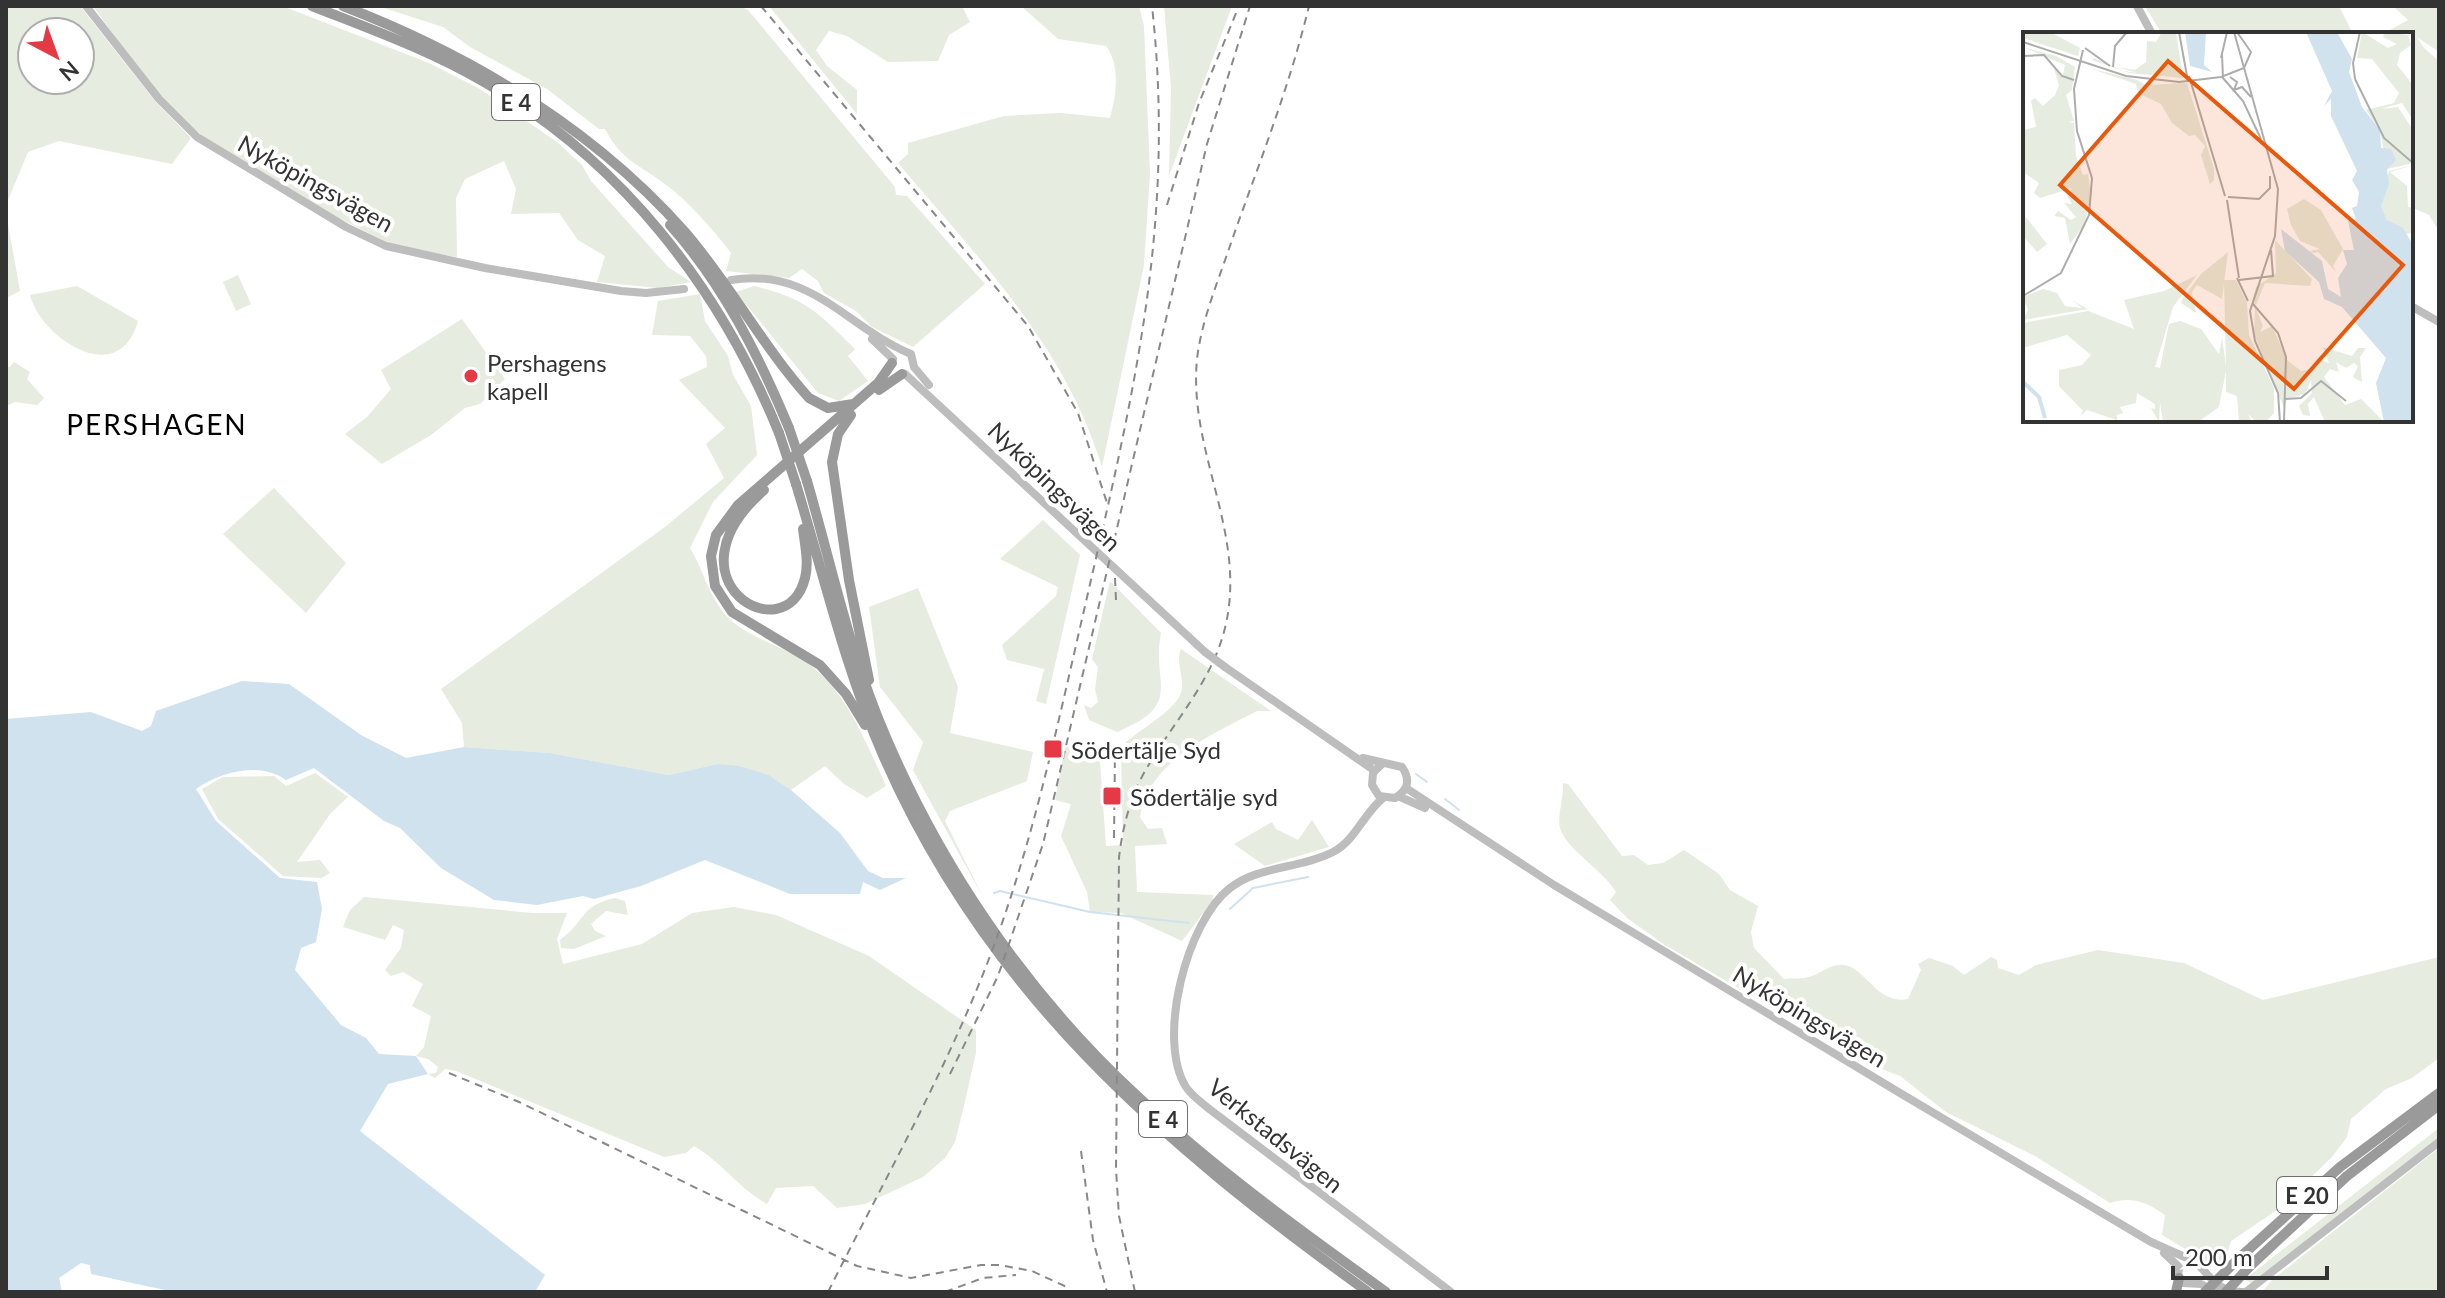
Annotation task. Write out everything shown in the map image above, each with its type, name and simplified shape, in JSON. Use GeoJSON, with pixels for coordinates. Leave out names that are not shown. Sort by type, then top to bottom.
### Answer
{"type":"FeatureCollection","features":[{"type":"Feature","properties":{"kind":"highway","name":"E 4"},"geometry":{"type":"LineString","coordinates":[[312,6],[410,44],[485,82],[541,119],[597,165],[666,238],[696,276],[736,340],[784,430]]}},
{"type":"Feature","properties":{"kind":"highway","name":"E 4"},"geometry":{"type":"LineString","coordinates":[[343,6],[415,34],[491,74],[536,103],[605,158],[675,231],[724,298],[768,379],[858,665],[878,717],[915,800],[962,882],[1034,985],[1080,1039],[1135,1094],[1208,1157],[1386,1292]]}},
{"type":"Feature","properties":{"kind":"highway"},"geometry":{"type":"LineString","coordinates":[[605,158],[655,200],[685,233],[809,398],[828,408],[852,409]]}},
{"type":"Feature","properties":{"kind":"highway"},"geometry":{"type":"LineString","coordinates":[[801,499],[806,561],[802,587],[791,600],[775,609],[748,605],[735,594],[725,572],[725,543],[734,523],[758,495],[878,383],[893,361]]}},
{"type":"Feature","properties":{"kind":"highway"},"geometry":{"type":"LineString","coordinates":[[882,754],[846,694],[820,665],[732,612],[715,586],[711,566],[716,535],[729,515],[852,409],[903,374]]}},
{"type":"Feature","properties":{"kind":"highway"},"geometry":{"type":"LineString","coordinates":[[852,409],[838,434],[832,462],[849,580],[878,717]]}},
{"type":"Feature","properties":{"kind":"highway","name":"E 4"},"geometry":{"type":"LineString","coordinates":[[801,483],[801,499],[849,670],[882,754],[929,848],[967,910],[1013,974],[1073,1046],[1129,1103],[1201,1165],[1368,1292]]}},
{"type":"Feature","properties":{"kind":"highway","name":"E 20"},"geometry":{"type":"LineString","coordinates":[[2205,1292],[2340,1167],[2439,1093]]}},
{"type":"Feature","properties":{"kind":"highway","name":"E 20"},"geometry":{"type":"LineString","coordinates":[[2226,1292],[2347,1176],[2439,1105]]}},
{"type":"Feature","properties":{"kind":"highway"},"geometry":{"type":"LineString","coordinates":[[2176,1292],[2182,1269]]}},
{"type":"Feature","properties":{"kind":"main road","name":"Nyköpingsvägen"},"geometry":{"type":"LineString","coordinates":[[86,6],[159,99],[197,137],[253,173],[360,233],[410,253],[595,287],[646,293],[684,289]]}},
{"type":"Feature","properties":{"kind":"main road"},"geometry":{"type":"LineString","coordinates":[[2137,6],[2151,32]]}},
{"type":"Feature","properties":{"kind":"main road"},"geometry":{"type":"LineString","coordinates":[[731,280],[785,282],[829,302],[902,352],[893,361],[829,302]]}},
{"type":"Feature","properties":{"kind":"main road"},"geometry":{"type":"LineString","coordinates":[[2413,307],[2439,322]]}},
{"type":"Feature","properties":{"kind":"main road","name":"Nyköpingsvägen"},"geometry":{"type":"LineString","coordinates":[[902,352],[913,356],[914,367],[1176,628]]}},
{"type":"Feature","properties":{"kind":"main road","name":"Nyköpingsvägen"},"geometry":{"type":"LineString","coordinates":[[893,361],[903,374],[1176,628],[1225,667],[1375,771]]}},
{"type":"Feature","properties":{"kind":"main road"},"geometry":{"type":"LineString","coordinates":[[903,374],[914,367]]}},
{"type":"Feature","properties":{"kind":"main road","name":"Nyköpingsvägen"},"geometry":{"type":"LineString","coordinates":[[1358,757],[1382,764]]}},
{"type":"Feature","properties":{"kind":"main road"},"geometry":{"type":"LineString","coordinates":[[1382,764],[1402,767],[1407,774],[1406,788],[1398,796],[1383,798],[1374,791],[1371,779],[1382,764]]}},
{"type":"Feature","properties":{"kind":"main road","name":"Nyköpingsvägen"},"geometry":{"type":"LineString","coordinates":[[1406,788],[1451,821],[2151,1242],[2182,1269],[2186,1284],[2201,1284],[2216,1292]]}},
{"type":"Feature","properties":{"kind":"main road","name":"Verkstadsvägen"},"geometry":{"type":"LineString","coordinates":[[1366,817],[1374,791]]}},
{"type":"Feature","properties":{"kind":"main road","name":"Nyköpingsvägen"},"geometry":{"type":"LineString","coordinates":[[1398,796],[1451,821]]}},
{"type":"Feature","properties":{"kind":"main road","name":"Verkstadsvägen"},"geometry":{"type":"LineString","coordinates":[[1383,798],[1336,851],[1243,879],[1227,890],[1208,912],[1189,949],[1177,1003],[1174,1036],[1179,1069],[1186,1088],[1208,1108],[1451,1292]]}},
{"type":"Feature","properties":{"kind":"main road"},"geometry":{"type":"LineString","coordinates":[[2244,1292],[2269,1277],[2439,1142]]}},
{"type":"Feature","properties":{"kind":"main road","name":"Nyköpingsvägen"},"geometry":{"type":"LineString","coordinates":[[2182,1269],[2199,1264],[2204,1274],[2216,1284],[2230,1291],[2244,1292]]}},
{"type":"Feature","properties":{"kind":"main road"},"geometry":{"type":"LineString","coordinates":[[2259,1292],[2269,1277]]}},
{"type":"Feature","properties":{"kind":"shaded area"},"geometry":{"type":"Polygon","coordinates":[[[6,6],[80,6],[88,16],[16,16],[16,96],[96,96],[96,26],[155,101],[191,138],[172,164],[59,141],[28,152],[6,205],[6,6]]]}},
{"type":"Feature","properties":{"kind":"shaded area"},"geometry":{"type":"Polygon","coordinates":[[[93,6],[282,6],[429,63],[480,89],[557,142],[582,165],[591,181],[668,267],[691,282],[658,288],[597,282],[605,256],[578,240],[559,213],[511,214],[516,189],[504,161],[465,179],[456,198],[457,257],[412,250],[387,242],[269,180],[239,162],[186,122],[144,78],[93,6]]]}},
{"type":"Feature","properties":{"kind":"shaded area"},"geometry":{"type":"Polygon","coordinates":[[[378,6],[739,6],[748,10],[895,187],[896,195],[907,196],[985,284],[913,347],[872,327],[856,311],[824,293],[818,281],[802,269],[789,278],[726,271],[731,253],[716,234],[674,191],[624,155],[605,129],[599,129],[547,89],[470,47],[443,27],[378,6]]]}},
{"type":"Feature","properties":{"kind":"shaded area"},"geometry":{"type":"Polygon","coordinates":[[[769,6],[962,6],[970,22],[949,35],[938,61],[888,62],[847,36],[829,31],[816,50],[827,66],[857,90],[857,114],[769,6]]]}},
{"type":"Feature","properties":{"kind":"shaded area"},"geometry":{"type":"Polygon","coordinates":[[[1021,6],[1139,6],[1144,26],[1150,174],[1144,265],[1102,467],[1066,381],[1042,342],[988,269],[898,163],[908,154],[908,143],[1004,116],[1061,113],[1110,118],[1115,72],[1106,46],[1058,39],[1021,6]]]}},
{"type":"Feature","properties":{"kind":"shaded area"},"geometry":{"type":"Polygon","coordinates":[[[1164,6],[1232,6],[1169,176],[1171,88],[1164,6]]]}},
{"type":"Feature","properties":{"kind":"shaded area"},"geometry":{"type":"Polygon","coordinates":[[[2145,6],[2339,6],[2352,32],[2161,32],[2145,6]]]}},
{"type":"Feature","properties":{"kind":"shaded area"},"geometry":{"type":"Polygon","coordinates":[[[2393,6],[2439,6],[2439,52],[2417,37],[2439,61],[2439,231],[2429,215],[2413,208],[2413,32],[2387,32],[2408,20],[2393,6]]]}},
{"type":"Feature","properties":{"kind":"shaded area"},"geometry":{"type":"Polygon","coordinates":[[[6,213],[20,291],[6,298],[6,213]]]}},
{"type":"Feature","properties":{"kind":"shaded area"},"geometry":{"type":"Polygon","coordinates":[[[238,275],[251,304],[236,311],[223,282],[238,275]]]}},
{"type":"Feature","properties":{"kind":"shaded area"},"geometry":{"type":"Polygon","coordinates":[[[77,286],[138,321],[128,342],[114,353],[97,355],[80,350],[63,340],[36,311],[30,295],[77,286]]]}},
{"type":"Feature","properties":{"kind":"shaded area"},"geometry":{"type":"Polygon","coordinates":[[[754,286],[787,296],[820,316],[855,349],[848,356],[868,381],[839,401],[818,393],[736,292],[754,286]]]}},
{"type":"Feature","properties":{"kind":"shaded area"},"geometry":{"type":"Polygon","coordinates":[[[700,294],[705,321],[728,356],[733,375],[751,406],[757,455],[713,502],[690,548],[714,598],[732,621],[803,660],[843,700],[886,786],[867,798],[844,784],[825,766],[791,790],[769,775],[717,764],[669,775],[550,753],[464,747],[462,723],[441,689],[665,527],[724,478],[706,444],[725,428],[679,380],[707,367],[706,356],[690,336],[652,335],[658,301],[700,294]]]}},
{"type":"Feature","properties":{"kind":"shaded area"},"geometry":{"type":"Polygon","coordinates":[[[462,319],[505,379],[480,404],[465,408],[431,435],[382,464],[345,434],[367,417],[391,389],[381,370],[462,319]]]}},
{"type":"Feature","properties":{"kind":"shaded area"},"geometry":{"type":"Polygon","coordinates":[[[14,362],[30,372],[27,379],[44,398],[37,405],[15,402],[6,406],[6,366],[10,367],[14,362]]]}},
{"type":"Feature","properties":{"kind":"shaded area"},"geometry":{"type":"Polygon","coordinates":[[[274,488],[346,563],[306,613],[223,534],[274,488]]]}},
{"type":"Feature","properties":{"kind":"shaded area"},"geometry":{"type":"Polygon","coordinates":[[[1043,520],[1080,555],[1046,704],[1036,701],[1044,669],[1007,660],[1002,645],[1056,596],[1058,587],[1000,559],[1043,520]]]}},
{"type":"Feature","properties":{"kind":"shaded area"},"geometry":{"type":"Polygon","coordinates":[[[1110,581],[1161,633],[1161,692],[1158,702],[1138,722],[1117,732],[1089,720],[1084,705],[1091,708],[1098,702],[1095,689],[1098,667],[1092,659],[1110,581]]]}},
{"type":"Feature","properties":{"kind":"shaded area"},"geometry":{"type":"Polygon","coordinates":[[[918,588],[958,687],[950,733],[1033,752],[1027,781],[950,811],[945,821],[984,899],[913,770],[923,742],[880,687],[869,607],[918,588]]]}},
{"type":"Feature","properties":{"kind":"shaded area"},"geometry":{"type":"Polygon","coordinates":[[[1181,649],[1271,711],[1257,711],[1185,752],[1155,780],[1146,797],[1140,817],[1148,829],[1162,828],[1167,844],[1135,846],[1137,892],[1213,895],[1213,900],[1182,941],[1121,913],[1090,912],[1087,892],[1061,836],[1071,804],[1055,800],[1065,747],[1099,748],[1106,846],[1123,845],[1121,748],[1178,699],[1182,687],[1181,649]]]}},
{"type":"Feature","properties":{"kind":"shaded area"},"geometry":{"type":"Polygon","coordinates":[[[315,773],[348,797],[330,814],[297,862],[320,860],[330,873],[321,878],[283,876],[218,819],[202,789],[223,777],[274,776],[286,786],[315,773]]]}},
{"type":"Feature","properties":{"kind":"shaded area"},"geometry":{"type":"Polygon","coordinates":[[[1563,783],[1568,784],[1622,856],[1634,855],[1648,865],[1663,863],[1684,850],[1719,874],[1730,890],[1758,906],[1751,932],[1754,948],[1784,979],[1809,977],[1844,965],[1859,972],[1888,997],[1908,999],[1921,970],[1918,964],[1929,958],[1953,966],[1964,975],[1991,957],[1997,960],[1998,968],[2019,975],[2036,965],[2098,950],[2184,963],[2263,1000],[2439,957],[2439,1058],[2412,1078],[2386,1089],[2351,1119],[2347,1137],[2332,1157],[2277,1210],[2231,1241],[2226,1259],[2217,1268],[2162,1235],[2165,1215],[2158,1210],[2132,1200],[2110,1203],[2035,1156],[1946,1112],[1900,1076],[1866,1063],[1665,945],[1627,918],[1610,900],[1616,892],[1569,844],[1560,828],[1563,783]]]}},
{"type":"Feature","properties":{"kind":"shaded area"},"geometry":{"type":"Polygon","coordinates":[[[1312,820],[1329,847],[1265,866],[1234,844],[1272,822],[1276,829],[1298,840],[1312,820]]]}},
{"type":"Feature","properties":{"kind":"shaded area"},"geometry":{"type":"Polygon","coordinates":[[[364,897],[533,913],[567,913],[557,939],[563,964],[642,944],[692,913],[734,907],[776,915],[869,956],[976,1030],[976,1053],[955,1142],[945,1158],[923,1177],[865,1204],[837,1208],[813,1186],[776,1188],[767,1204],[694,1146],[686,1153],[664,1157],[456,1071],[445,1069],[435,1078],[428,1074],[436,1073],[438,1067],[428,1059],[416,1056],[424,1047],[431,1016],[412,1006],[423,984],[403,972],[391,976],[385,970],[401,948],[404,930],[393,925],[385,940],[343,927],[350,910],[364,897]]]}},
{"type":"Feature","properties":{"kind":"shaded area"},"geometry":{"type":"Polygon","coordinates":[[[615,898],[625,901],[628,915],[606,911],[591,924],[595,931],[606,936],[574,949],[561,948],[560,940],[589,910],[615,898]]]}},
{"type":"Feature","properties":{"kind":"shaded area"},"geometry":{"type":"Polygon","coordinates":[[[2439,1128],[2439,1137],[2252,1284],[2245,1279],[2439,1128]]]}},
{"type":"Feature","properties":{"kind":"shaded area"},"geometry":{"type":"Polygon","coordinates":[[[2439,1148],[2439,1292],[2262,1292],[2272,1280],[2439,1148]]]}},
{"type":"Feature","properties":{"kind":"water"},"geometry":{"type":"Polygon","coordinates":[[[242,681],[289,684],[361,735],[406,758],[464,747],[550,753],[669,775],[717,764],[739,766],[769,775],[791,790],[840,833],[868,871],[883,878],[906,878],[880,890],[863,882],[860,894],[790,894],[705,860],[641,886],[594,899],[583,896],[537,905],[494,900],[441,868],[400,828],[384,821],[314,768],[286,780],[275,774],[252,770],[216,778],[196,789],[216,821],[280,878],[317,882],[322,909],[316,942],[301,948],[295,970],[341,1025],[366,1038],[379,1054],[416,1056],[428,1074],[388,1084],[360,1131],[545,1275],[535,1292],[174,1292],[91,1274],[90,1265],[81,1263],[59,1278],[62,1292],[6,1292],[6,719],[91,712],[142,731],[151,726],[156,711],[242,681]]]}},
{"type":"Feature","properties":{"kind":"waterway"},"geometry":{"type":"LineString","coordinates":[[1416,774],[1427,782]]}},
{"type":"Feature","properties":{"kind":"waterway"},"geometry":{"type":"LineString","coordinates":[[1445,799],[1459,810]]}},
{"type":"Feature","properties":{"kind":"waterway"},"geometry":{"type":"LineString","coordinates":[[1230,909],[1253,888],[1308,877]]}},
{"type":"Feature","properties":{"kind":"waterway"},"geometry":{"type":"LineString","coordinates":[[994,893],[1000,891],[1090,912],[1189,923]]}},
{"type":"Feature","properties":{"kind":"railway"},"geometry":{"type":"LineString","coordinates":[[761,6],[1028,326],[1078,413],[1107,503]]}},
{"type":"Feature","properties":{"kind":"railway"},"geometry":{"type":"LineString","coordinates":[[828,1292],[932,1089],[970,1006],[1003,920],[1042,787],[1119,455],[1146,309],[1158,162],[1158,86],[1152,6]]}},
{"type":"Feature","properties":{"kind":"railway"},"geometry":{"type":"LineString","coordinates":[[1167,205],[1199,103],[1239,6]]}},
{"type":"Feature","properties":{"kind":"railway"},"geometry":{"type":"LineString","coordinates":[[950,1074],[998,976],[1043,844],[1207,144],[1250,6]]}},
{"type":"Feature","properties":{"kind":"railway"},"geometry":{"type":"LineString","coordinates":[[1135,1292],[1119,1216],[1116,1169],[1119,857],[1125,822],[1137,788],[1202,683],[1225,628],[1230,593],[1229,560],[1201,427],[1197,394],[1199,343],[1207,312],[1284,94],[1309,6]]}},
{"type":"Feature","properties":{"kind":"railway"},"geometry":{"type":"LineString","coordinates":[[1115,578],[1116,600]]}},
{"type":"Feature","properties":{"kind":"railway"},"geometry":{"type":"LineString","coordinates":[[1114,838],[1115,751]]}},
{"type":"Feature","properties":{"kind":"railway"},"geometry":{"type":"LineString","coordinates":[[449,1073],[519,1102],[857,1266],[911,1278],[981,1265],[1000,1265],[1032,1271],[1069,1288]]}},
{"type":"Feature","properties":{"kind":"railway"},"geometry":{"type":"LineString","coordinates":[[1081,1151],[1093,1240],[1107,1292]]}},
{"type":"Feature","properties":{"kind":"railway"},"geometry":{"type":"LineString","coordinates":[[945,1292],[983,1278],[1016,1275]]}},
{"type":"Feature","properties":{"kind":"place","name":"Pershagens kapell"},"geometry":{"type":"Point","coordinates":[471,376]}},
{"type":"Feature","properties":{"kind":"place","name":"Södertälje Syd"},"geometry":{"type":"Point","coordinates":[1053,749]}},
{"type":"Feature","properties":{"kind":"place","name":"Södertälje syd"},"geometry":{"type":"Point","coordinates":[1112,796]}},
{"type":"Feature","properties":{"kind":"district","name":"PERSHAGEN"},"geometry":{"type":"Point","coordinates":[157,424]}}]}
